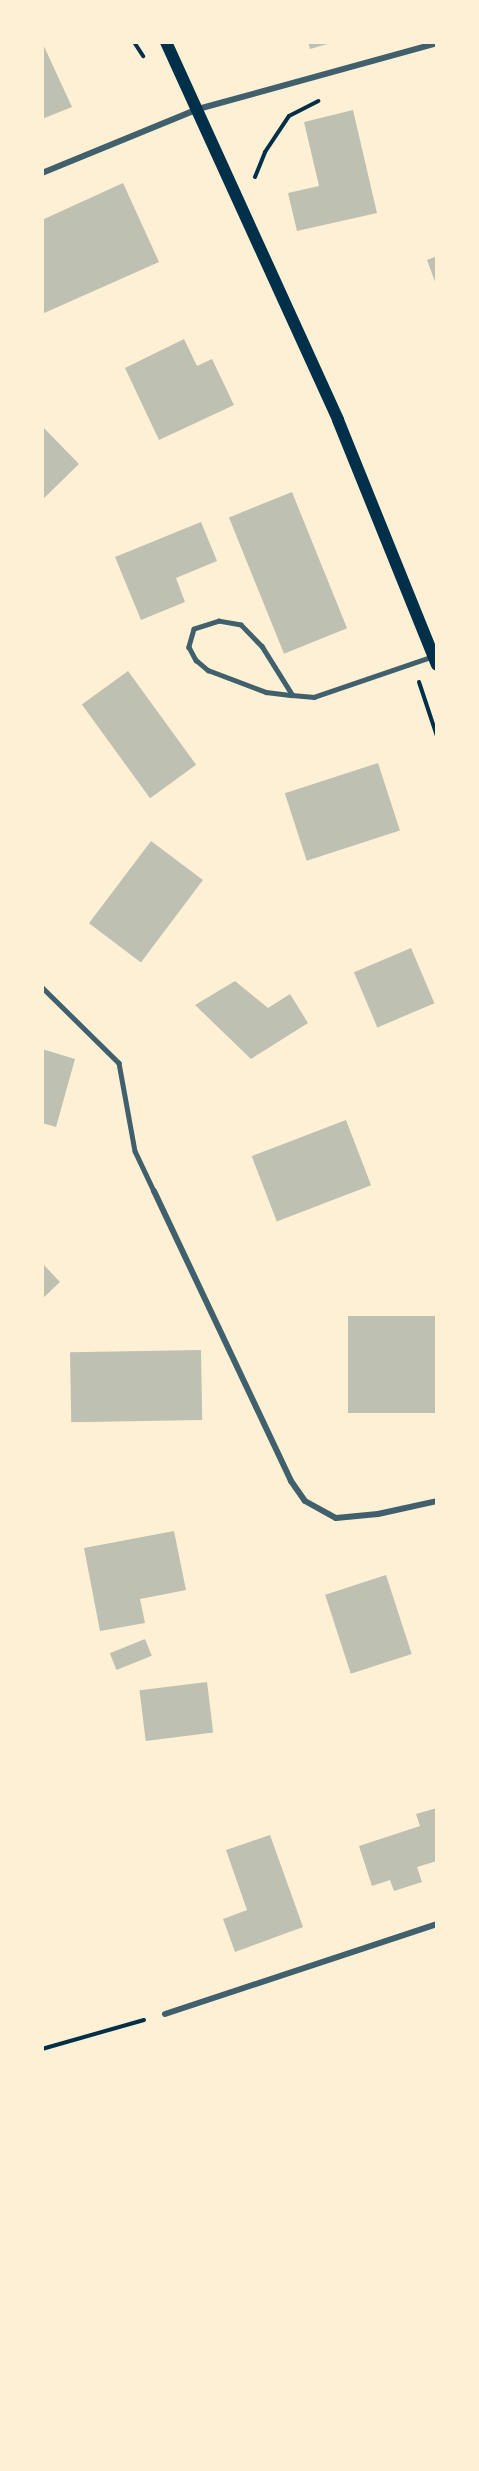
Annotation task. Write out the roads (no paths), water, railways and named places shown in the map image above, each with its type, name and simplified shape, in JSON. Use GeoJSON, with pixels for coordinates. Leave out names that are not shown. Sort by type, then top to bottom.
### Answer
{"type":"FeatureCollection","features":[{"type":"Feature","properties":{"kind":"main road"},"geometry":{"type":"LineString","coordinates":[[166,42],[338,420],[435,660]]}},
{"type":"Feature","properties":{"kind":"street"},"geometry":{"type":"LineString","coordinates":[[42,174],[198,109],[437,43]]}},
{"type":"Feature","properties":{"kind":"street"},"geometry":{"type":"LineString","coordinates":[[154,1191],[291,1481],[305,1502],[316,1511],[336,1518],[378,1514],[437,1501]]}},
{"type":"Feature","properties":{"kind":"street"},"geometry":{"type":"LineString","coordinates":[[165,2014],[437,1924]]}},
{"type":"Feature","properties":{"kind":"lane"},"geometry":{"type":"LineString","coordinates":[[292,695],[262,646],[242,625],[219,621],[194,629],[189,647],[208,670],[266,692],[292,695],[314,697],[435,660]]}},
{"type":"Feature","properties":{"kind":"lane"},"geometry":{"type":"LineString","coordinates":[[42,987],[119,1063],[135,1151],[154,1191]]}}]}
